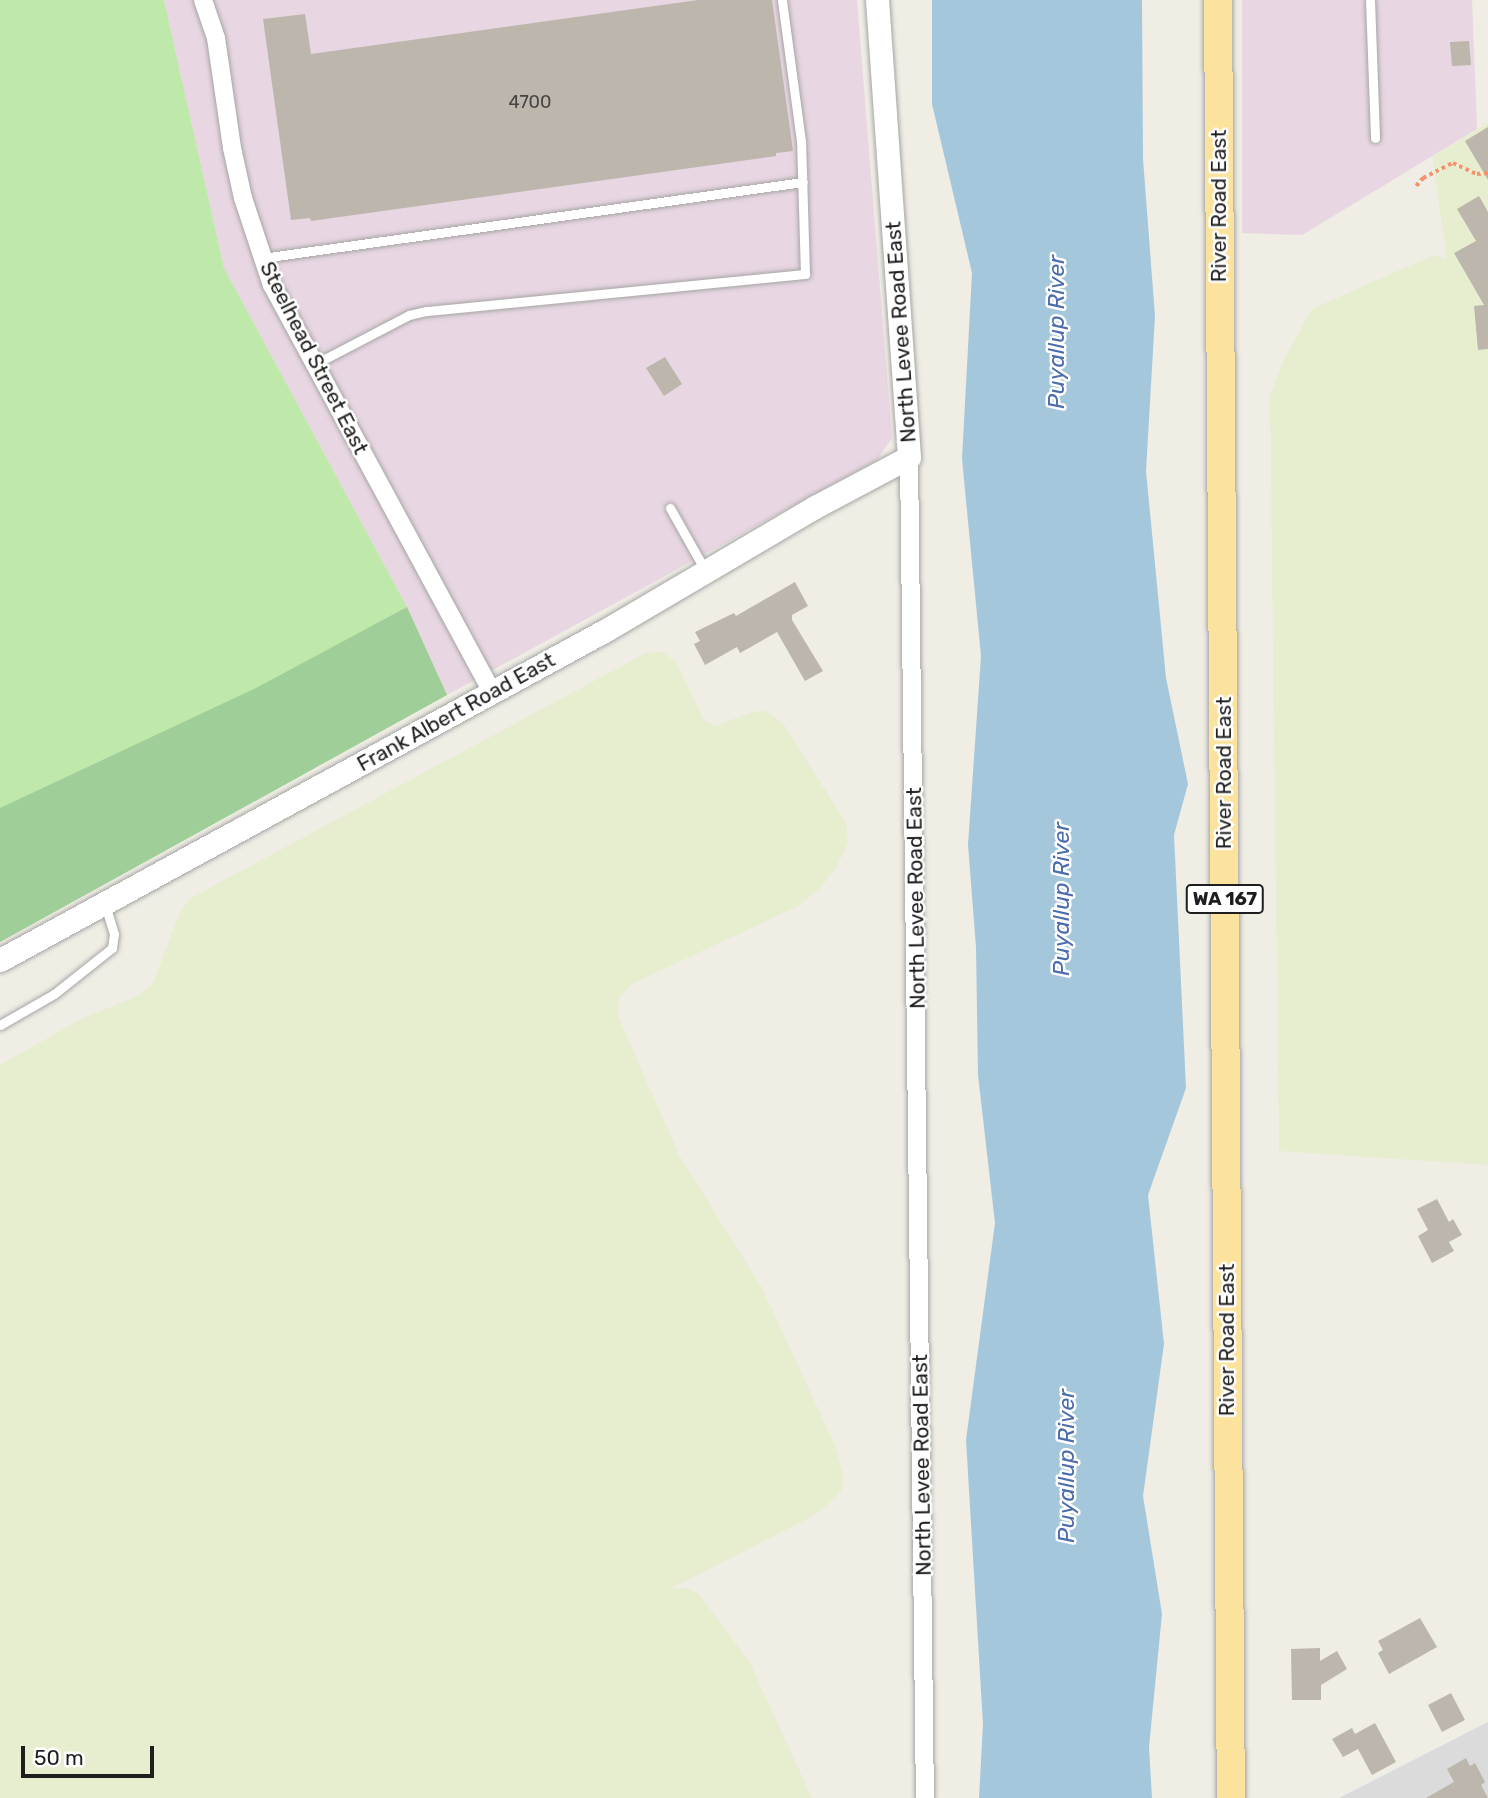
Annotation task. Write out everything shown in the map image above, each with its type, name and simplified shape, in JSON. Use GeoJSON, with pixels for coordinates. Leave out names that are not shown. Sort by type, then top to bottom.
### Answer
{"type":"FeatureCollection","features":[{"type":"Feature","properties":{"kind":"main road","name":"River Road East"},"geometry":{"type":"LineString","coordinates":[[1218,0],[1231,1798]]}},
{"type":"Feature","properties":{"kind":"street","name":"Steelhead Street East"},"geometry":{"type":"LineString","coordinates":[[203,0],[216,38],[240,185],[272,285],[492,692]]}},
{"type":"Feature","properties":{"kind":"street","name":"North Levee Road East"},"geometry":{"type":"LineString","coordinates":[[877,0],[909,457],[925,1798]]}},
{"type":"Feature","properties":{"kind":"street","name":"Frank Albert Road East"},"geometry":{"type":"LineString","coordinates":[[0,960],[492,692],[909,457]]}},
{"type":"Feature","properties":{"kind":"lane"},"geometry":{"type":"LineString","coordinates":[[315,364],[409,314],[805,274],[802,141],[782,0]]}},
{"type":"Feature","properties":{"kind":"lane"},"geometry":{"type":"LineString","coordinates":[[1370,0],[1375,138]]}},
{"type":"Feature","properties":{"kind":"lane"},"geometry":{"type":"LineString","coordinates":[[262,258],[803,182]]}},
{"type":"Feature","properties":{"kind":"lane"},"geometry":{"type":"LineString","coordinates":[[670,509],[705,570]]}},
{"type":"Feature","properties":{"kind":"lane"},"geometry":{"type":"LineString","coordinates":[[0,1026],[54,994],[113,948],[114,934],[104,904]]}},
{"type":"Feature","properties":{"kind":"path"},"geometry":{"type":"LineString","coordinates":[[1416,186],[1423,178],[1453,163],[1477,174],[1488,173]]}},
{"type":"Feature","properties":{"kind":"shaded area"},"geometry":{"type":"Polygon","coordinates":[[[164,0],[857,0],[892,438],[877,460],[447,695],[407,607],[224,268],[164,0]]]}},
{"type":"Feature","properties":{"kind":"shaded area"},"geometry":{"type":"Polygon","coordinates":[[[1242,0],[1472,0],[1477,129],[1302,235],[1242,233],[1242,0]]]}},
{"type":"Feature","properties":{"kind":"shaded area"},"geometry":{"type":"Polygon","coordinates":[[[1488,1722],[1488,1798],[1339,1798],[1488,1722]]]}},
{"type":"Feature","properties":{"kind":"green space"},"geometry":{"type":"Polygon","coordinates":[[[0,0],[164,0],[224,268],[407,607],[447,695],[0,942],[0,0]]]}},
{"type":"Feature","properties":{"kind":"green space"},"geometry":{"type":"Polygon","coordinates":[[[1488,123],[1488,1165],[1279,1151],[1270,396],[1282,363],[1312,309],[1434,255],[1447,259],[1432,157],[1488,123]]]}},
{"type":"Feature","properties":{"kind":"green space"},"geometry":{"type":"Polygon","coordinates":[[[407,607],[447,695],[0,942],[0,808],[256,688],[407,607]]]}},
{"type":"Feature","properties":{"kind":"green space"},"geometry":{"type":"Polygon","coordinates":[[[663,652],[676,662],[704,720],[715,726],[753,712],[767,711],[785,726],[846,823],[848,843],[836,868],[820,888],[800,905],[632,984],[619,998],[618,1016],[679,1155],[762,1288],[834,1443],[844,1477],[841,1491],[828,1505],[807,1519],[670,1589],[686,1588],[699,1594],[750,1663],[812,1798],[0,1798],[0,1065],[83,1018],[138,996],[153,983],[181,910],[191,898],[646,653],[663,652]]]}},
{"type":"Feature","properties":{"kind":"water","name":"Puyallup River"},"geometry":{"type":"Polygon","coordinates":[[[932,0],[1142,0],[1143,159],[1155,316],[1146,471],[1166,678],[1188,784],[1174,835],[1186,1088],[1148,1195],[1164,1344],[1143,1496],[1162,1614],[1149,1747],[1152,1798],[979,1798],[983,1724],[966,1440],[995,1223],[978,1075],[976,947],[968,845],[981,656],[962,459],[972,273],[932,104],[932,0]]]}},
{"type":"Feature","properties":{"kind":"building"},"geometry":{"type":"Polygon","coordinates":[[[698,0],[772,0],[793,151],[776,153],[776,156],[311,221],[310,218],[291,220],[263,19],[305,14],[311,54],[698,0]]]}},
{"type":"Feature","properties":{"kind":"building"},"geometry":{"type":"Polygon","coordinates":[[[1469,41],[1471,65],[1452,66],[1450,42],[1469,41]]]}},
{"type":"Feature","properties":{"kind":"building"},"geometry":{"type":"Polygon","coordinates":[[[1488,127],[1488,180],[1465,141],[1488,127]]]}},
{"type":"Feature","properties":{"kind":"building"},"geometry":{"type":"Polygon","coordinates":[[[1479,196],[1488,212],[1488,349],[1478,350],[1474,306],[1484,305],[1454,253],[1476,241],[1457,209],[1479,196]]]}},
{"type":"Feature","properties":{"kind":"building"},"geometry":{"type":"Polygon","coordinates":[[[665,357],[682,384],[664,396],[646,368],[665,357]]]}},
{"type":"Feature","properties":{"kind":"building"},"geometry":{"type":"Polygon","coordinates":[[[795,582],[808,606],[792,615],[792,620],[823,671],[805,681],[777,632],[740,653],[737,647],[705,665],[694,644],[700,641],[695,632],[734,613],[736,616],[795,582]]]}},
{"type":"Feature","properties":{"kind":"building"},"geometry":{"type":"Polygon","coordinates":[[[1437,1199],[1449,1222],[1453,1219],[1462,1235],[1449,1242],[1454,1251],[1432,1263],[1418,1236],[1428,1230],[1417,1209],[1437,1199]]]}},
{"type":"Feature","properties":{"kind":"building"},"geometry":{"type":"Polygon","coordinates":[[[1420,1618],[1437,1647],[1389,1674],[1378,1653],[1383,1650],[1378,1641],[1420,1618]]]}},
{"type":"Feature","properties":{"kind":"building"},"geometry":{"type":"Polygon","coordinates":[[[1320,1648],[1320,1661],[1337,1651],[1347,1669],[1321,1685],[1321,1700],[1292,1700],[1291,1649],[1320,1648]]]}},
{"type":"Feature","properties":{"kind":"building"},"geometry":{"type":"Polygon","coordinates":[[[1451,1693],[1465,1720],[1442,1732],[1428,1705],[1451,1693]]]}},
{"type":"Feature","properties":{"kind":"building"},"geometry":{"type":"Polygon","coordinates":[[[1375,1723],[1396,1762],[1372,1775],[1358,1749],[1343,1757],[1332,1739],[1352,1728],[1355,1734],[1375,1723]]]}},
{"type":"Feature","properties":{"kind":"building"},"geometry":{"type":"Polygon","coordinates":[[[1466,1758],[1470,1766],[1475,1763],[1485,1782],[1481,1785],[1488,1798],[1426,1798],[1454,1782],[1447,1769],[1466,1758]]]}}]}
